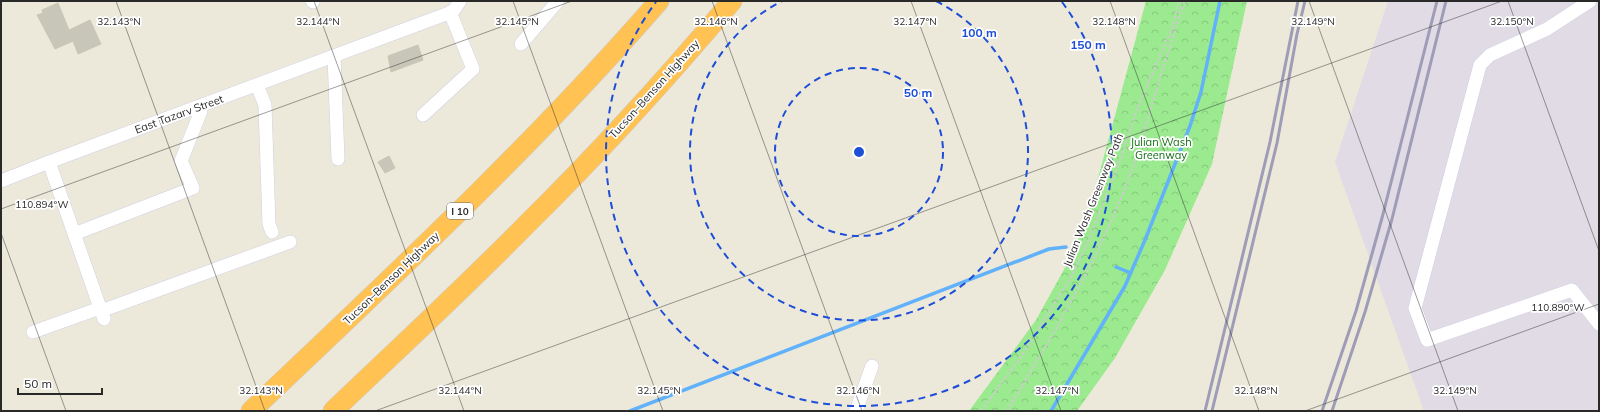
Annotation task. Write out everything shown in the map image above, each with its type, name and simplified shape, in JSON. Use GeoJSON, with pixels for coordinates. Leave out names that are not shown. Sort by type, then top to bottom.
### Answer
{"type":"FeatureCollection","features":[{"type":"Feature","properties":{"kind":"highway","name":"Tucson–Benson Highway"},"geometry":{"type":"LineString","coordinates":[[251,411],[451,221],[520,152],[659,1]]}},
{"type":"Feature","properties":{"kind":"highway","name":"Tucson–Benson Highway"},"geometry":{"type":"LineString","coordinates":[[333,411],[488,262],[572,178],[669,74],[732,1]]}},
{"type":"Feature","properties":{"kind":"street","name":"East Tazarv Street"},"geometry":{"type":"LineString","coordinates":[[1,181],[450,12],[458,5],[460,1]]}},
{"type":"Feature","properties":{"kind":"street"},"geometry":{"type":"LineString","coordinates":[[521,44],[558,1]]}},
{"type":"Feature","properties":{"kind":"street"},"geometry":{"type":"LineString","coordinates":[[1590,1],[1547,28],[1490,55],[1480,65],[1415,308],[1427,340],[1572,290],[1599,324]]}},
{"type":"Feature","properties":{"kind":"street"},"geometry":{"type":"LineString","coordinates":[[423,115],[473,69],[450,12]]}},
{"type":"Feature","properties":{"kind":"street"},"geometry":{"type":"LineString","coordinates":[[334,56],[338,159]]}},
{"type":"Feature","properties":{"kind":"street"},"geometry":{"type":"LineString","coordinates":[[257,85],[265,105],[269,224],[272,232]]}},
{"type":"Feature","properties":{"kind":"street"},"geometry":{"type":"LineString","coordinates":[[74,234],[193,188],[181,161],[201,111],[199,106]]}},
{"type":"Feature","properties":{"kind":"street"},"geometry":{"type":"LineString","coordinates":[[50,162],[101,313]]}},
{"type":"Feature","properties":{"kind":"street"},"geometry":{"type":"LineString","coordinates":[[32,332],[101,313],[290,242]]}},
{"type":"Feature","properties":{"kind":"street"},"geometry":{"type":"LineString","coordinates":[[856,411],[872,366]]}},
{"type":"Feature","properties":{"kind":"path","name":"Julian Wash Greenway Path"},"geometry":{"type":"LineString","coordinates":[[980,411],[1025,351],[1071,277],[1121,158],[1138,106],[1172,28],[1179,1]]}},
{"type":"Feature","properties":{"kind":"path","name":"Julian Wash Greenway Path"},"geometry":{"type":"LineString","coordinates":[[1007,411],[1059,324],[1093,261],[1120,201],[1134,165],[1162,68],[1185,1]]}},
{"type":"Feature","properties":{"kind":"shaded area"},"geometry":{"type":"Polygon","coordinates":[[[1388,1],[1599,1],[1599,411],[1424,411],[1335,162],[1388,1]]]}},
{"type":"Feature","properties":{"kind":"green space","name":"Julian Wash Greenway"},"geometry":{"type":"Polygon","coordinates":[[[1146,1],[1247,1],[1212,164],[1165,270],[1115,358],[1077,411],[969,411],[1036,320],[1072,255],[1088,215],[1146,1]]]}},
{"type":"Feature","properties":{"kind":"building"},"geometry":{"type":"Polygon","coordinates":[[[58,3],[69,30],[90,20],[101,44],[78,54],[73,41],[55,49],[37,15],[43,13],[42,10],[58,3]]]}},
{"type":"Feature","properties":{"kind":"building"},"geometry":{"type":"Polygon","coordinates":[[[418,45],[423,60],[391,72],[388,56],[418,45]]]}},
{"type":"Feature","properties":{"kind":"building"},"geometry":{"type":"Polygon","coordinates":[[[389,156],[395,168],[385,173],[378,162],[389,156]]]}},
{"type":"Feature","properties":{"kind":"waterway"},"geometry":{"type":"LineString","coordinates":[[1051,411],[1125,286],[1145,240],[1190,126],[1201,92],[1220,1]]}},
{"type":"Feature","properties":{"kind":"waterway"},"geometry":{"type":"LineString","coordinates":[[630,411],[1049,249],[1066,247]]}},
{"type":"Feature","properties":{"kind":"waterway"},"geometry":{"type":"LineString","coordinates":[[1116,267],[1131,273]]}},
{"type":"Feature","properties":{"kind":"railway"},"geometry":{"type":"LineString","coordinates":[[1205,411],[1270,142],[1298,1]]}},
{"type":"Feature","properties":{"kind":"railway"},"geometry":{"type":"LineString","coordinates":[[1212,411],[1277,143],[1297,34],[1305,1]]}},
{"type":"Feature","properties":{"kind":"railway"},"geometry":{"type":"LineString","coordinates":[[1322,411],[1356,311],[1382,218],[1437,1]]}},
{"type":"Feature","properties":{"kind":"railway"},"geometry":{"type":"LineString","coordinates":[[1332,411],[1365,312],[1392,219],[1446,1]]}}]}
